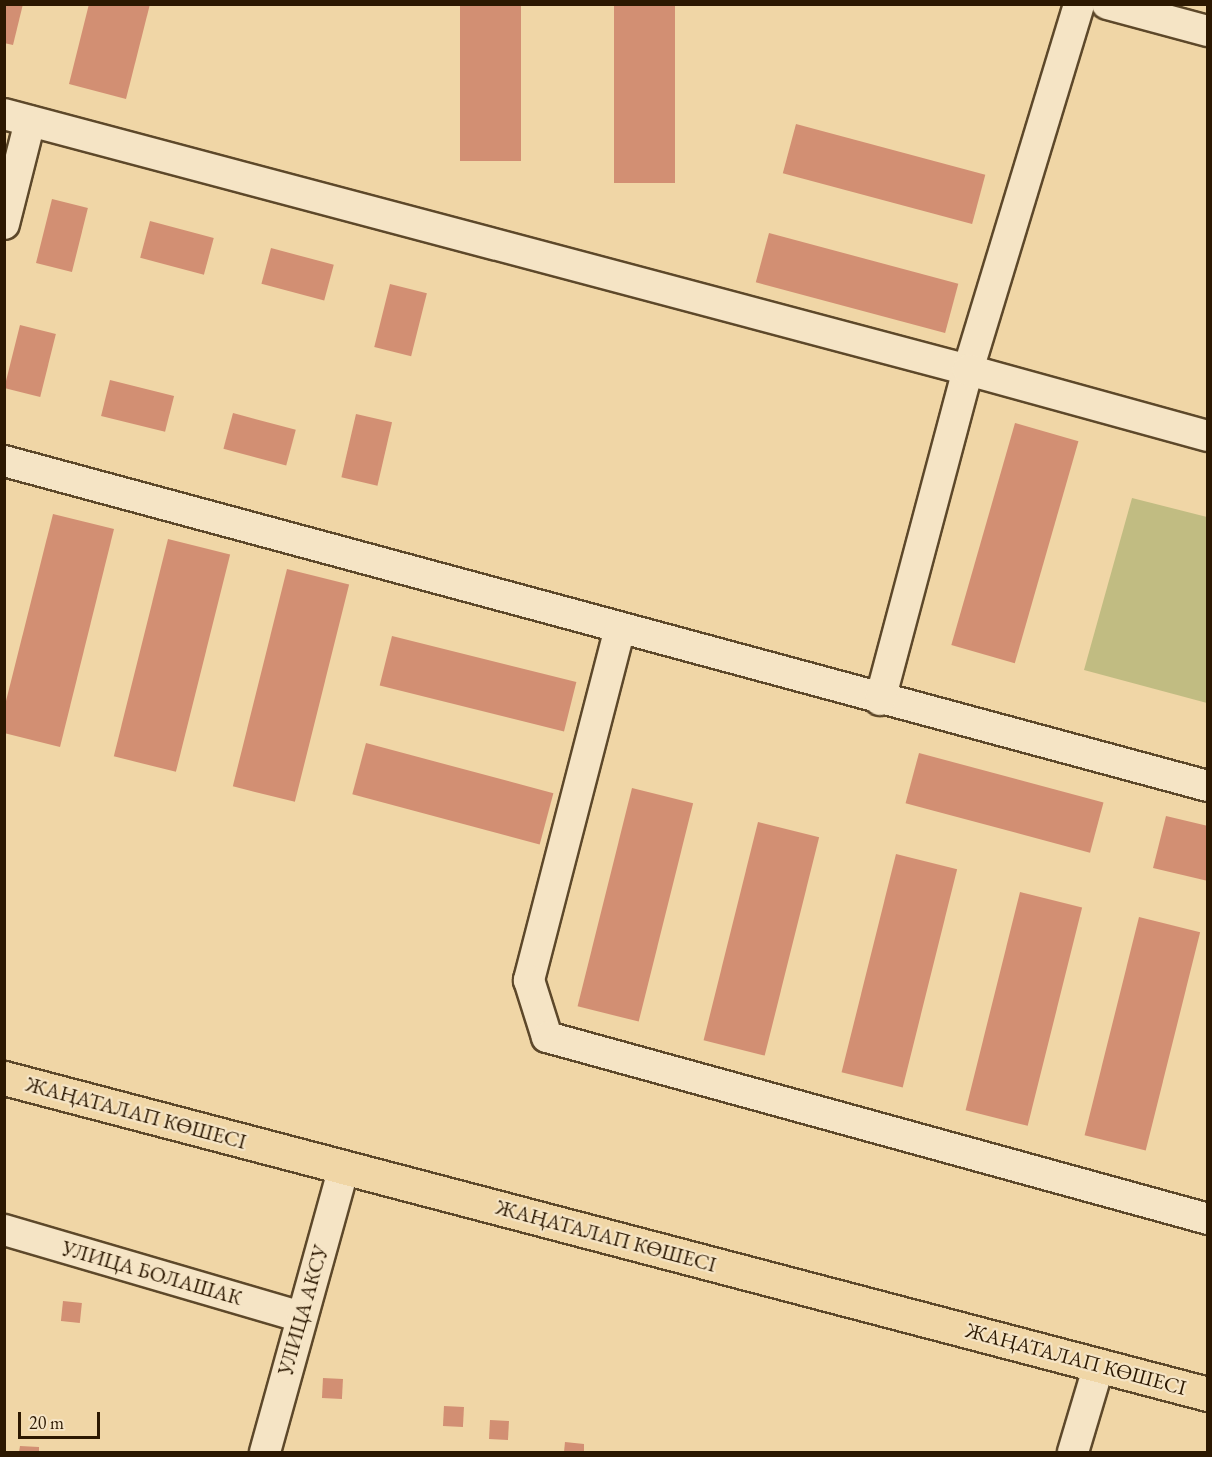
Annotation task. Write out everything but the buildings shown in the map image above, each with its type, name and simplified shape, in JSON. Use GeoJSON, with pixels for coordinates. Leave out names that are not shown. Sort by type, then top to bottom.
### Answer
{"type":"FeatureCollection","features":[{"type":"Feature","properties":{"kind":"main road","name":"ЖАҢАТАЛАП КӨШЕСІ"},"geometry":{"type":"LineString","coordinates":[[4,1078],[1208,1394]]}},
{"type":"Feature","properties":{"kind":"street"},"geometry":{"type":"LineString","coordinates":[[880,700],[968,370],[1079,4]]}},
{"type":"Feature","properties":{"kind":"street"},"geometry":{"type":"LineString","coordinates":[[1107,4],[1208,31]]}},
{"type":"Feature","properties":{"kind":"street"},"geometry":{"type":"LineString","coordinates":[[4,224],[17,118],[968,370],[1208,436]]}},
{"type":"Feature","properties":{"kind":"street"},"geometry":{"type":"LineString","coordinates":[[4,461],[880,700],[1208,786]]}},
{"type":"Feature","properties":{"kind":"street"},"geometry":{"type":"LineString","coordinates":[[620,628],[529,980],[548,1037],[1208,1219]]}},
{"type":"Feature","properties":{"kind":"street","name":"УЛИЦА АКСУ"},"geometry":{"type":"LineString","coordinates":[[265,1452],[300,1316],[344,1168]]}},
{"type":"Feature","properties":{"kind":"street","name":"УЛИЦА БОЛАШАК"},"geometry":{"type":"LineString","coordinates":[[4,1230],[300,1316]]}},
{"type":"Feature","properties":{"kind":"street"},"geometry":{"type":"LineString","coordinates":[[1073,1452],[1099,1365]]}},
{"type":"Feature","properties":{"kind":"shaded area"},"geometry":{"type":"Polygon","coordinates":[[[1132,498],[1207,517],[1207,703],[1084,670],[1132,498]]]}}]}
